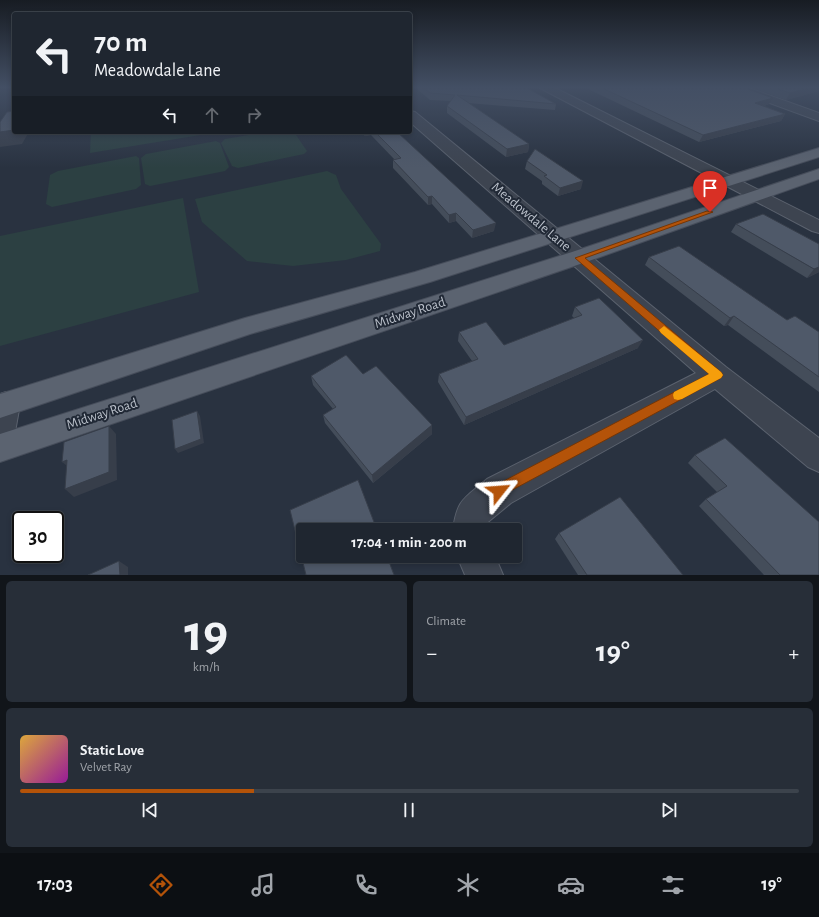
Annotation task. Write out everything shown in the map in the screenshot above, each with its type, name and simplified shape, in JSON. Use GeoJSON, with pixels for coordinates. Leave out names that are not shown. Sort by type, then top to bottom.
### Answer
{"type":"FeatureCollection","features":[{"type":"Feature","properties":{"kind":"main road"},"geometry":{"type":"LineString","coordinates":[[3,405],[245,327],[422,277],[728,182],[819,152]]}},
{"type":"Feature","properties":{"kind":"main road","name":"Midway Road"},"geometry":{"type":"LineString","coordinates":[[0,448],[579,258],[819,174]]}},
{"type":"Feature","properties":{"kind":"street"},"geometry":{"type":"LineString","coordinates":[[598,115],[819,227]]}},
{"type":"Feature","properties":{"kind":"street","name":"Meadowdale Lane"},"geometry":{"type":"LineString","coordinates":[[412,117],[717,375],[819,457]]}},
{"type":"Feature","properties":{"kind":"street"},"geometry":{"type":"LineString","coordinates":[[471,523],[472,514],[499,491],[717,375]]}},
{"type":"Feature","properties":{"kind":"street"},"geometry":{"type":"LineString","coordinates":[[0,432],[3,405]]}},
{"type":"Feature","properties":{"kind":"street"},"geometry":{"type":"LineString","coordinates":[[479,563],[485,575]]}},
{"type":"Feature","properties":{"kind":"green space"},"geometry":{"type":"Polygon","coordinates":[[[91,134],[207,134],[90,153],[91,134]]]}},
{"type":"Feature","properties":{"kind":"green space"},"geometry":{"type":"Polygon","coordinates":[[[254,134],[295,134],[307,151],[304,154],[238,168],[232,166],[221,143],[225,139],[254,134]]]}},
{"type":"Feature","properties":{"kind":"green space"},"geometry":{"type":"Polygon","coordinates":[[[216,141],[220,143],[229,167],[225,171],[150,186],[145,184],[141,158],[146,154],[216,141]]]}},
{"type":"Feature","properties":{"kind":"green space"},"geometry":{"type":"Polygon","coordinates":[[[136,156],[139,158],[141,185],[136,189],[52,207],[46,204],[50,175],[58,171],[136,156]]]}},
{"type":"Feature","properties":{"kind":"green space"},"geometry":{"type":"Polygon","coordinates":[[[327,171],[336,175],[341,189],[381,244],[380,251],[346,260],[293,266],[247,261],[202,222],[195,199],[327,171]]]}},
{"type":"Feature","properties":{"kind":"green space"},"geometry":{"type":"Polygon","coordinates":[[[183,198],[199,292],[0,346],[0,236],[183,198]]]}},
{"type":"Feature","properties":{"kind":"building"},"geometry":{"type":"Polygon","coordinates":[[[5,115],[12,115],[12,130],[0,132],[0,122],[5,115]]]}},
{"type":"Feature","properties":{"kind":"building"},"geometry":{"type":"Polygon","coordinates":[[[459,115],[486,115],[529,144],[507,149],[459,115]]]}},
{"type":"Feature","properties":{"kind":"building"},"geometry":{"type":"Polygon","coordinates":[[[660,115],[782,115],[703,135],[660,115]]]}},
{"type":"Feature","properties":{"kind":"building"},"geometry":{"type":"Polygon","coordinates":[[[377,134],[399,134],[496,223],[473,230],[456,213],[449,215],[432,196],[428,197],[393,160],[401,158],[377,134]]]}},
{"type":"Feature","properties":{"kind":"building"},"geometry":{"type":"Polygon","coordinates":[[[535,149],[583,181],[560,188],[544,176],[547,175],[527,161],[535,149]]]}},
{"type":"Feature","properties":{"kind":"building"},"geometry":{"type":"Polygon","coordinates":[[[763,214],[819,244],[819,267],[814,269],[736,224],[763,214]]]}},
{"type":"Feature","properties":{"kind":"building"},"geometry":{"type":"Polygon","coordinates":[[[679,246],[787,320],[795,316],[819,332],[819,377],[734,316],[730,318],[649,257],[679,246]]]}},
{"type":"Feature","properties":{"kind":"building"},"geometry":{"type":"Polygon","coordinates":[[[599,298],[643,340],[466,417],[439,374],[478,359],[459,332],[486,322],[504,345],[582,315],[575,307],[599,298]]]}},
{"type":"Feature","properties":{"kind":"building"},"geometry":{"type":"Polygon","coordinates":[[[346,355],[363,374],[376,366],[432,425],[372,475],[323,415],[336,407],[311,376],[346,355]]]}},
{"type":"Feature","properties":{"kind":"building"},"geometry":{"type":"Polygon","coordinates":[[[197,411],[201,439],[175,449],[172,420],[197,411]]]}},
{"type":"Feature","properties":{"kind":"building"},"geometry":{"type":"Polygon","coordinates":[[[109,426],[109,472],[65,489],[67,460],[62,462],[64,442],[109,426]]]}},
{"type":"Feature","properties":{"kind":"building"},"geometry":{"type":"Polygon","coordinates":[[[725,438],[819,522],[819,575],[780,575],[706,499],[727,486],[695,455],[725,438]]]}},
{"type":"Feature","properties":{"kind":"building"},"geometry":{"type":"Polygon","coordinates":[[[358,480],[374,523],[296,523],[296,534],[290,510],[358,480]]]}},
{"type":"Feature","properties":{"kind":"building"},"geometry":{"type":"Polygon","coordinates":[[[620,497],[683,575],[587,575],[559,533],[620,497]]]}},
{"type":"Feature","properties":{"kind":"building"},"geometry":{"type":"Polygon","coordinates":[[[119,561],[120,575],[88,575],[119,561]]]}},
{"type":"Feature","properties":{"kind":"building"},"geometry":{"type":"Polygon","coordinates":[[[303,563],[390,563],[394,575],[306,575],[303,563]]]}},
{"type":"Feature","properties":{"kind":"slow traffic"},"geometry":{"type":"LineString","coordinates":[[664,330],[717,375],[678,395]]}},
{"type":"Feature","properties":{"kind":"route"},"geometry":{"type":"LineString","coordinates":[[499,491],[717,375],[579,258],[710,212]]}}]}
